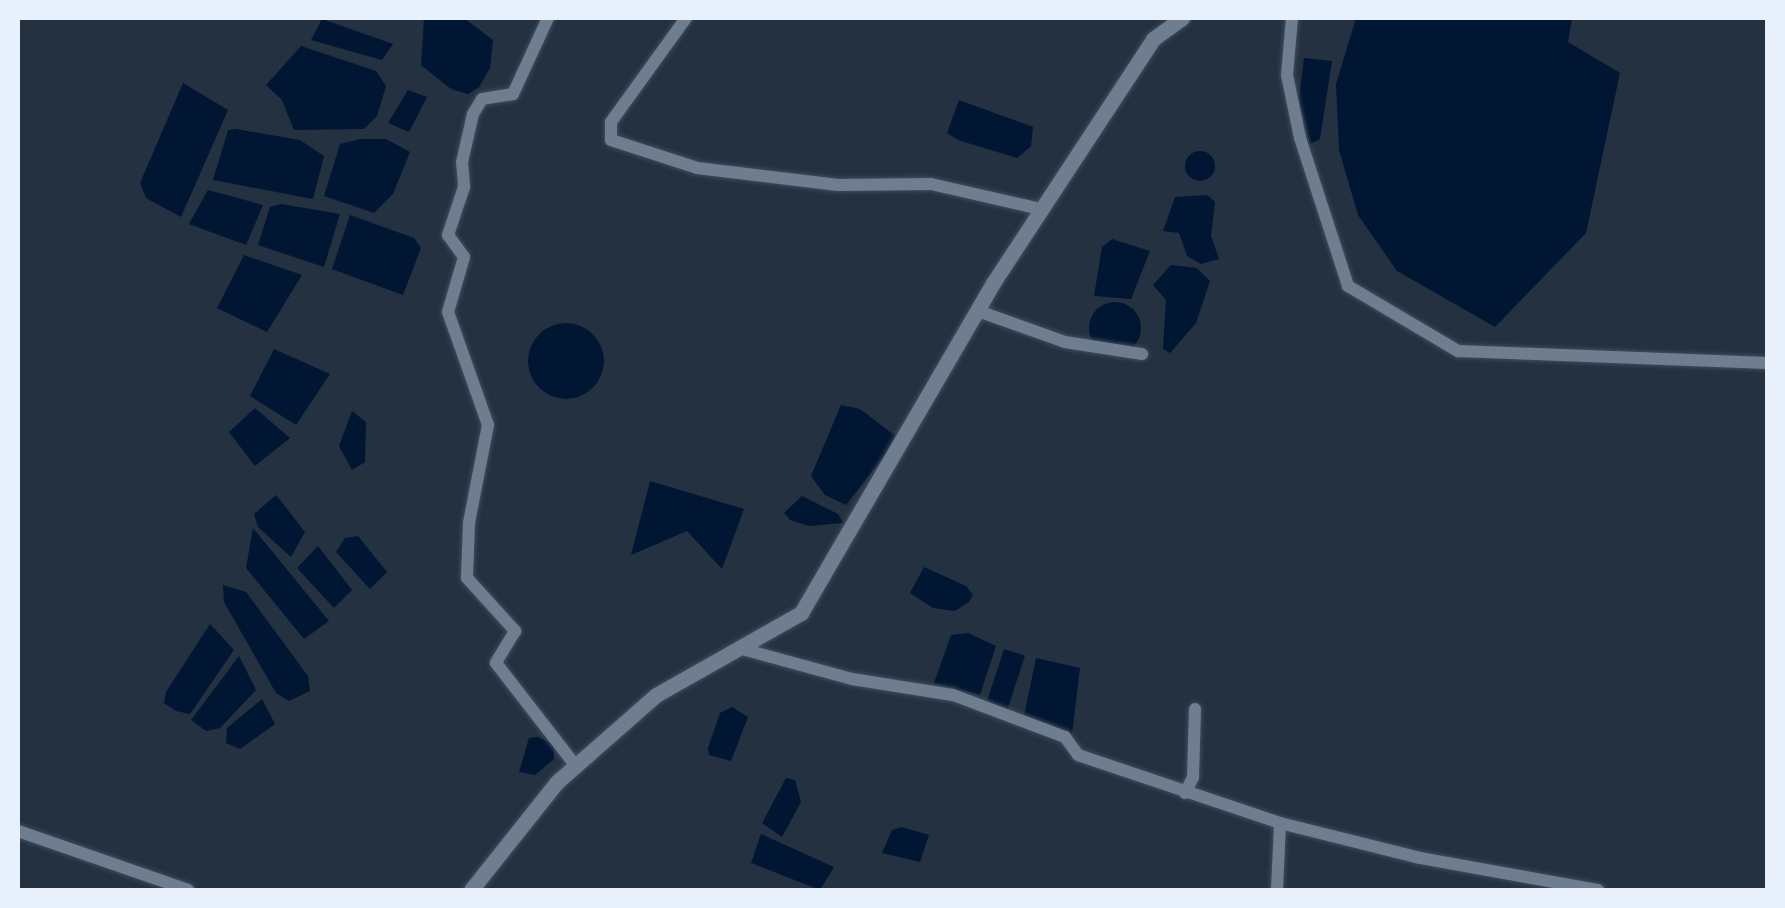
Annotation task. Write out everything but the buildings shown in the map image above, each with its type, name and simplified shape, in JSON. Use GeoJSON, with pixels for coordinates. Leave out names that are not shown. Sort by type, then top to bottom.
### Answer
{"type":"FeatureCollection","features":[{"type":"Feature","properties":{"kind":"street"},"geometry":{"type":"LineString","coordinates":[[548,18],[513,94],[482,99],[473,114],[462,162],[464,187],[448,242],[464,257],[448,312],[488,424],[469,523],[466,578],[515,631],[496,662],[576,766]]}},
{"type":"Feature","properties":{"kind":"street"},"geometry":{"type":"LineString","coordinates":[[686,18],[611,122],[611,140],[697,168],[838,185],[931,184],[1042,210]]}},
{"type":"Feature","properties":{"kind":"street"},"geometry":{"type":"LineString","coordinates":[[471,890],[576,766],[656,696],[801,613],[1042,210],[1153,38],[1182,18]]}},
{"type":"Feature","properties":{"kind":"street"},"geometry":{"type":"LineString","coordinates":[[1292,18],[1290,91],[1348,286],[1458,351],[1768,362]]}},
{"type":"Feature","properties":{"kind":"street"},"geometry":{"type":"LineString","coordinates":[[978,312],[1065,342],[1142,354]]}},
{"type":"Feature","properties":{"kind":"street"},"geometry":{"type":"LineString","coordinates":[[742,649],[852,679],[953,695],[1065,737],[1078,755],[1280,823],[1420,858],[1598,890]]}},
{"type":"Feature","properties":{"kind":"street"},"geometry":{"type":"LineString","coordinates":[[1185,793],[1193,777],[1195,708]]}},
{"type":"Feature","properties":{"kind":"street"},"geometry":{"type":"LineString","coordinates":[[1277,890],[1280,823]]}},
{"type":"Feature","properties":{"kind":"street"},"geometry":{"type":"LineString","coordinates":[[18,831],[188,890]]}},
{"type":"Feature","properties":{"kind":"water"},"geometry":{"type":"Polygon","coordinates":[[[424,18],[464,18],[493,40],[490,68],[479,87],[468,94],[451,89],[421,65],[424,18]]]}},
{"type":"Feature","properties":{"kind":"water"},"geometry":{"type":"Polygon","coordinates":[[[1356,18],[1572,18],[1568,42],[1620,73],[1586,233],[1495,327],[1397,271],[1358,215],[1339,150],[1336,84],[1356,18]]]}},
{"type":"Feature","properties":{"kind":"water"},"geometry":{"type":"Polygon","coordinates":[[[322,19],[393,44],[382,60],[311,40],[322,19]]]}},
{"type":"Feature","properties":{"kind":"water"},"geometry":{"type":"Polygon","coordinates":[[[301,46],[376,71],[386,86],[377,116],[364,129],[294,130],[282,100],[266,85],[301,46]]]}},
{"type":"Feature","properties":{"kind":"water"},"geometry":{"type":"Polygon","coordinates":[[[1304,58],[1332,61],[1320,139],[1310,144],[1299,99],[1304,58]]]}},
{"type":"Feature","properties":{"kind":"water"},"geometry":{"type":"Polygon","coordinates":[[[183,83],[228,110],[181,217],[146,198],[140,183],[183,83]]]}},
{"type":"Feature","properties":{"kind":"water"},"geometry":{"type":"Polygon","coordinates":[[[408,90],[427,97],[409,132],[388,123],[408,90]]]}},
{"type":"Feature","properties":{"kind":"water"},"geometry":{"type":"Polygon","coordinates":[[[959,100],[1033,127],[1031,146],[1017,158],[947,133],[959,100]]]}},
{"type":"Feature","properties":{"kind":"water"},"geometry":{"type":"Polygon","coordinates":[[[228,130],[300,140],[324,156],[313,199],[213,180],[228,130]]]}},
{"type":"Feature","properties":{"kind":"water"},"geometry":{"type":"Polygon","coordinates":[[[386,139],[410,152],[393,194],[374,213],[324,196],[340,144],[386,139]]]}},
{"type":"Feature","properties":{"kind":"water"},"geometry":{"type":"Polygon","coordinates":[[[1200,151],[1211,155],[1215,166],[1211,177],[1200,181],[1189,177],[1185,166],[1189,155],[1200,151]]]}},
{"type":"Feature","properties":{"kind":"water"},"geometry":{"type":"Polygon","coordinates":[[[208,190],[263,205],[246,245],[189,224],[208,190]]]}},
{"type":"Feature","properties":{"kind":"water"},"geometry":{"type":"Polygon","coordinates":[[[1207,195],[1215,202],[1211,236],[1219,259],[1201,264],[1187,256],[1179,233],[1163,231],[1175,197],[1207,195]]]}},
{"type":"Feature","properties":{"kind":"water"},"geometry":{"type":"Polygon","coordinates":[[[281,204],[340,214],[324,267],[258,245],[270,207],[281,204]]]}},
{"type":"Feature","properties":{"kind":"water"},"geometry":{"type":"Polygon","coordinates":[[[350,215],[414,238],[421,248],[403,295],[332,269],[350,215]]]}},
{"type":"Feature","properties":{"kind":"water"},"geometry":{"type":"Polygon","coordinates":[[[1112,239],[1150,251],[1131,299],[1094,296],[1102,247],[1112,239]]]}},
{"type":"Feature","properties":{"kind":"water"},"geometry":{"type":"Polygon","coordinates":[[[244,255],[302,275],[267,332],[217,308],[244,255]]]}},
{"type":"Feature","properties":{"kind":"water"},"geometry":{"type":"Polygon","coordinates":[[[1171,265],[1197,268],[1210,281],[1196,323],[1170,353],[1163,349],[1166,300],[1153,285],[1171,265]]]}},
{"type":"Feature","properties":{"kind":"water"},"geometry":{"type":"Polygon","coordinates":[[[1115,302],[1133,310],[1141,328],[1133,346],[1115,354],[1097,346],[1089,328],[1097,310],[1115,302]]]}},
{"type":"Feature","properties":{"kind":"water"},"geometry":{"type":"Polygon","coordinates":[[[566,323],[593,334],[604,361],[593,388],[566,399],[539,388],[528,361],[539,334],[566,323]]]}},
{"type":"Feature","properties":{"kind":"water"},"geometry":{"type":"Polygon","coordinates":[[[274,349],[330,374],[296,425],[250,396],[274,349]]]}},
{"type":"Feature","properties":{"kind":"water"},"geometry":{"type":"Polygon","coordinates":[[[841,405],[860,409],[898,438],[846,505],[825,495],[811,476],[841,405]]]}},
{"type":"Feature","properties":{"kind":"water"},"geometry":{"type":"Polygon","coordinates":[[[255,408],[290,438],[255,466],[229,432],[255,408]]]}},
{"type":"Feature","properties":{"kind":"water"},"geometry":{"type":"Polygon","coordinates":[[[352,411],[366,422],[365,462],[352,470],[339,446],[352,411]]]}},
{"type":"Feature","properties":{"kind":"water"},"geometry":{"type":"Polygon","coordinates":[[[650,481],[744,509],[722,569],[687,531],[631,555],[650,481]]]}},
{"type":"Feature","properties":{"kind":"water"},"geometry":{"type":"Polygon","coordinates":[[[276,495],[305,532],[291,557],[258,527],[254,514],[276,495]]]}},
{"type":"Feature","properties":{"kind":"water"},"geometry":{"type":"Polygon","coordinates":[[[802,496],[838,514],[843,523],[809,526],[790,520],[784,513],[802,496]]]}},
{"type":"Feature","properties":{"kind":"water"},"geometry":{"type":"Polygon","coordinates":[[[253,528],[329,621],[304,639],[246,568],[253,528]]]}},
{"type":"Feature","properties":{"kind":"water"},"geometry":{"type":"Polygon","coordinates":[[[358,536],[387,572],[370,589],[336,552],[345,538],[358,536]]]}},
{"type":"Feature","properties":{"kind":"water"},"geometry":{"type":"Polygon","coordinates":[[[318,546],[352,590],[334,608],[297,568],[318,546]]]}},
{"type":"Feature","properties":{"kind":"water"},"geometry":{"type":"Polygon","coordinates":[[[924,567],[966,586],[973,595],[969,602],[955,611],[933,608],[910,593],[924,567]]]}},
{"type":"Feature","properties":{"kind":"water"},"geometry":{"type":"Polygon","coordinates":[[[223,585],[246,592],[308,676],[310,691],[289,701],[276,693],[224,602],[223,585]]]}},
{"type":"Feature","properties":{"kind":"water"},"geometry":{"type":"Polygon","coordinates":[[[210,624],[234,650],[190,714],[176,711],[164,703],[166,692],[210,624]]]}},
{"type":"Feature","properties":{"kind":"water"},"geometry":{"type":"Polygon","coordinates":[[[968,633],[996,646],[980,695],[934,683],[951,635],[968,633]]]}},
{"type":"Feature","properties":{"kind":"water"},"geometry":{"type":"Polygon","coordinates":[[[1004,649],[1025,656],[1007,710],[986,703],[1004,649]]]}},
{"type":"Feature","properties":{"kind":"water"},"geometry":{"type":"Polygon","coordinates":[[[239,656],[256,690],[220,728],[206,731],[191,720],[239,656]]]}},
{"type":"Feature","properties":{"kind":"water"},"geometry":{"type":"Polygon","coordinates":[[[1036,658],[1080,668],[1072,734],[1024,716],[1036,658]]]}},
{"type":"Feature","properties":{"kind":"water"},"geometry":{"type":"Polygon","coordinates":[[[262,699],[275,724],[240,749],[226,743],[227,728],[262,699]]]}},
{"type":"Feature","properties":{"kind":"water"},"geometry":{"type":"Polygon","coordinates":[[[732,707],[748,717],[731,761],[709,755],[708,748],[720,713],[732,707]]]}},
{"type":"Feature","properties":{"kind":"water"},"geometry":{"type":"Polygon","coordinates":[[[538,737],[554,744],[554,759],[535,775],[519,772],[529,738],[538,737]]]}},
{"type":"Feature","properties":{"kind":"water"},"geometry":{"type":"Polygon","coordinates":[[[786,778],[795,780],[801,802],[782,837],[762,823],[786,778]]]}},
{"type":"Feature","properties":{"kind":"water"},"geometry":{"type":"Polygon","coordinates":[[[902,827],[929,835],[920,862],[882,853],[892,830],[902,827]]]}},
{"type":"Feature","properties":{"kind":"water"},"geometry":{"type":"Polygon","coordinates":[[[761,834],[834,867],[820,890],[751,863],[761,834]]]}}]}
